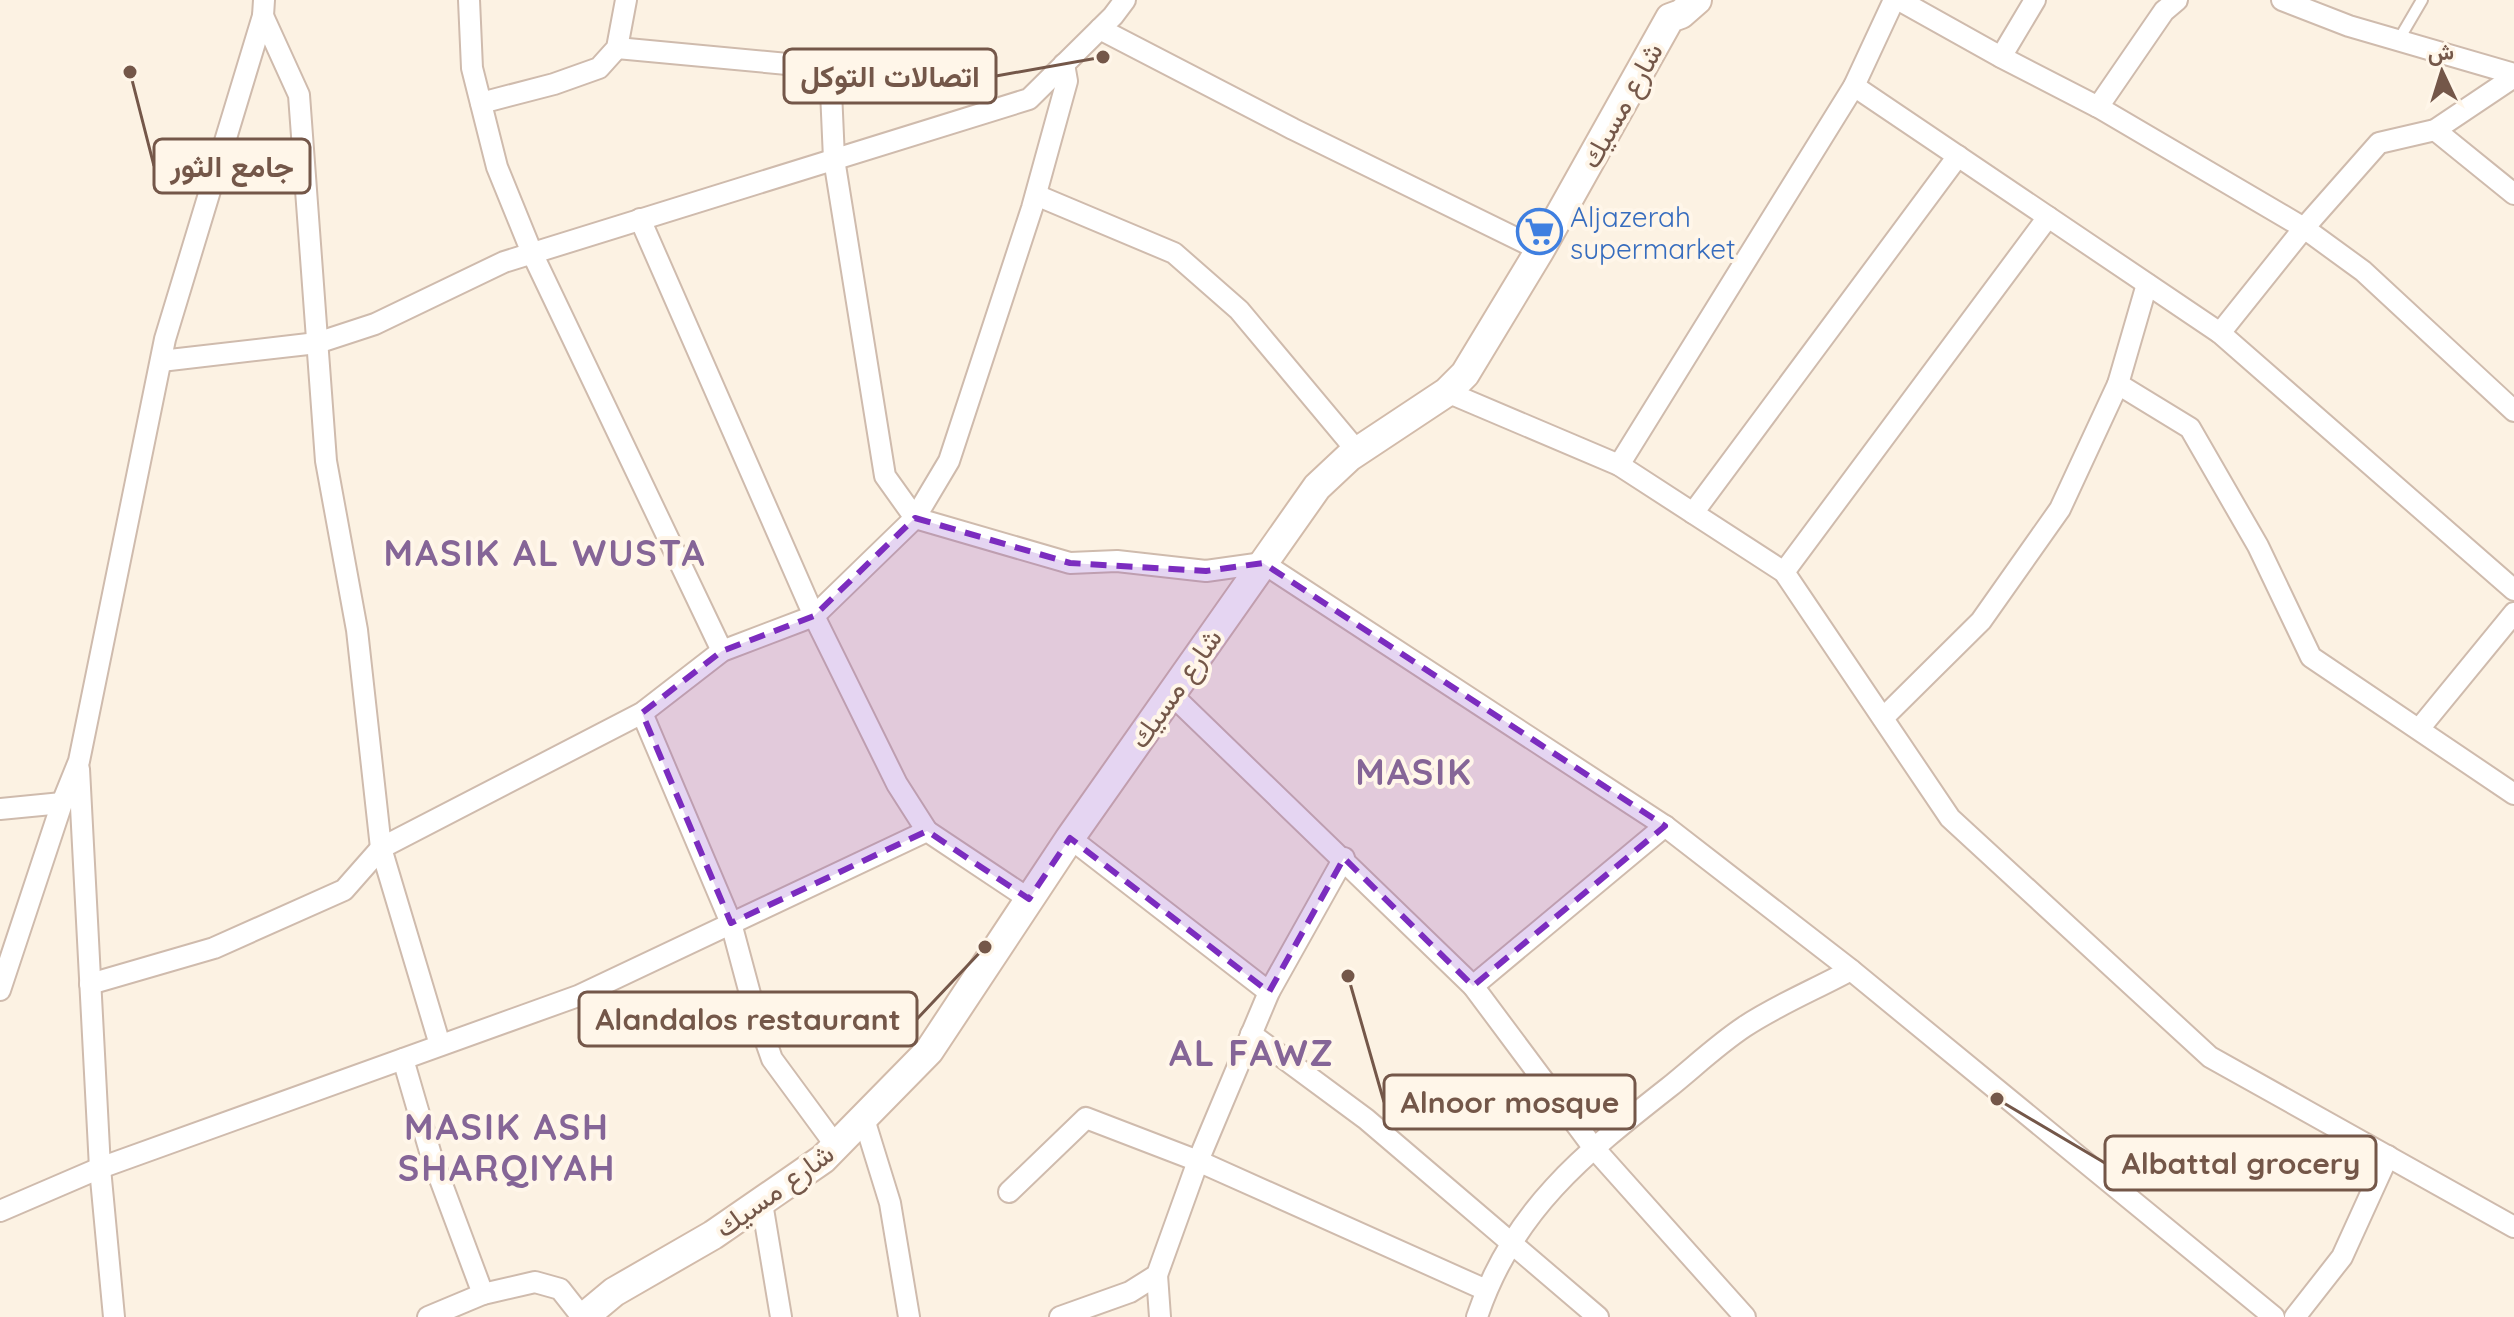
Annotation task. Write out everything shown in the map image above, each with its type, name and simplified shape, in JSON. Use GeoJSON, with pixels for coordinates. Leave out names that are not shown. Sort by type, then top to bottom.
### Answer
{"type":"FeatureCollection","features":[{"type":"Feature","properties":{"kind":"street"},"geometry":{"type":"LineString","coordinates":[[469,0],[472,68],[497,167],[532,253],[722,651]]}},
{"type":"Feature","properties":{"kind":"street"},"geometry":{"type":"LineString","coordinates":[[481,103],[554,84],[599,68],[617,48],[626,0]]}},
{"type":"Feature","properties":{"kind":"street"},"geometry":{"type":"LineString","coordinates":[[161,361],[317,343],[375,324],[504,262],[1029,99],[1125,0]]}},
{"type":"Feature","properties":{"kind":"street","name":"شارع مسيك"},"geometry":{"type":"LineString","coordinates":[[594,1313],[627,1284],[713,1235],[823,1159],[929,1051],[1070,838],[1317,487],[1338,465],[1447,392],[1465,374],[1540,250],[1667,9],[1681,14],[1697,0]]}},
{"type":"Feature","properties":{"kind":"street"},"geometry":{"type":"LineString","coordinates":[[1619,465],[1854,86],[1897,0],[2098,107],[2304,228],[2363,271],[2514,411]]}},
{"type":"Feature","properties":{"kind":"street"},"geometry":{"type":"LineString","coordinates":[[2001,57],[2035,0]]}},
{"type":"Feature","properties":{"kind":"street"},"geometry":{"type":"LineString","coordinates":[[2098,107],[2164,11],[2177,0]]}},
{"type":"Feature","properties":{"kind":"street"},"geometry":{"type":"LineString","coordinates":[[2282,0],[2349,26],[2514,76]]}},
{"type":"Feature","properties":{"kind":"street"},"geometry":{"type":"LineString","coordinates":[[264,8],[299,95],[326,461],[357,630],[381,848],[440,1045]]}},
{"type":"Feature","properties":{"kind":"street"},"geometry":{"type":"LineString","coordinates":[[0,990],[79,761],[161,361],[264,8]]}},
{"type":"Feature","properties":{"kind":"street"},"geometry":{"type":"LineString","coordinates":[[1100,29],[1293,129],[1540,250]]}},
{"type":"Feature","properties":{"kind":"street"},"geometry":{"type":"LineString","coordinates":[[617,48],[830,68],[834,159],[885,476],[915,518],[1070,563],[1117,561],[1206,571],[1263,563],[1665,826],[1851,970],[2274,1317]]}},
{"type":"Feature","properties":{"kind":"street"},"geometry":{"type":"LineString","coordinates":[[90,984],[214,948],[344,890],[381,848],[642,713],[722,651],[814,616],[915,518],[949,461],[1036,195],[1067,81],[1064,64]]}},
{"type":"Feature","properties":{"kind":"street"},"geometry":{"type":"LineString","coordinates":[[2220,333],[2304,228],[2379,143],[2435,130],[2514,76]]}},
{"type":"Feature","properties":{"kind":"street"},"geometry":{"type":"LineString","coordinates":[[1854,86],[2220,333],[2514,590]]}},
{"type":"Feature","properties":{"kind":"street"},"geometry":{"type":"LineString","coordinates":[[2435,130],[2514,194]]}},
{"type":"Feature","properties":{"kind":"street"},"geometry":{"type":"LineString","coordinates":[[1693,513],[1958,156]]}},
{"type":"Feature","properties":{"kind":"street"},"geometry":{"type":"LineString","coordinates":[[1036,195],[1174,253],[1239,310],[1357,451]]}},
{"type":"Feature","properties":{"kind":"street"},"geometry":{"type":"LineString","coordinates":[[1784,572],[2048,217]]}},
{"type":"Feature","properties":{"kind":"street"},"geometry":{"type":"LineString","coordinates":[[640,219],[814,616],[897,784],[927,831],[1029,899]]}},
{"type":"Feature","properties":{"kind":"street"},"geometry":{"type":"LineString","coordinates":[[1883,718],[1981,621],[2060,509],[2118,384],[2147,284]]}},
{"type":"Feature","properties":{"kind":"street"},"geometry":{"type":"LineString","coordinates":[[2118,384],[2190,428],[2258,546],[2311,657],[2514,794]]}},
{"type":"Feature","properties":{"kind":"street"},"geometry":{"type":"LineString","coordinates":[[1447,392],[1619,465],[1784,572],[1950,818],[2210,1057],[2514,1227]]}},
{"type":"Feature","properties":{"kind":"street"},"geometry":{"type":"LineString","coordinates":[[2419,729],[2514,613]]}},
{"type":"Feature","properties":{"kind":"street"},"geometry":{"type":"LineString","coordinates":[[1171,694],[1473,986],[1593,1147],[1745,1317]]}},
{"type":"Feature","properties":{"kind":"street"},"geometry":{"type":"LineString","coordinates":[[642,713],[731,923],[753,1005],[772,1059],[836,1146]]}},
{"type":"Feature","properties":{"kind":"street"},"geometry":{"type":"LineString","coordinates":[[79,761],[100,1168],[114,1317]]}},
{"type":"Feature","properties":{"kind":"street"},"geometry":{"type":"LineString","coordinates":[[0,809],[62,803]]}},
{"type":"Feature","properties":{"kind":"street"},"geometry":{"type":"LineString","coordinates":[[1473,986],[1665,826]]}},
{"type":"Feature","properties":{"kind":"street"},"geometry":{"type":"LineString","coordinates":[[0,1211],[100,1168],[578,996],[927,831]]}},
{"type":"Feature","properties":{"kind":"street"},"geometry":{"type":"LineString","coordinates":[[1070,838],[1269,992]]}},
{"type":"Feature","properties":{"kind":"street"},"geometry":{"type":"LineString","coordinates":[[1160,1317],[1157,1275],[1198,1161],[1269,992],[1344,858]]}},
{"type":"Feature","properties":{"kind":"street"},"geometry":{"type":"LineString","coordinates":[[1477,1317],[1486,1290],[1511,1242],[1533,1209],[1593,1147],[1744,1027],[1851,970]]}},
{"type":"Feature","properties":{"kind":"street"},"geometry":{"type":"LineString","coordinates":[[1251,1034],[1366,1119],[1598,1317]]}},
{"type":"Feature","properties":{"kind":"street"},"geometry":{"type":"LineString","coordinates":[[403,1059],[431,1155],[483,1294]]}},
{"type":"Feature","properties":{"kind":"street"},"geometry":{"type":"LineString","coordinates":[[1009,1192],[1086,1118],[1198,1161],[1486,1290]]}},
{"type":"Feature","properties":{"kind":"street"},"geometry":{"type":"LineString","coordinates":[[864,1119],[890,1203],[909,1317]]}},
{"type":"Feature","properties":{"kind":"street"},"geometry":{"type":"LineString","coordinates":[[2295,1317],[2342,1257],[2388,1156]]}},
{"type":"Feature","properties":{"kind":"street"},"geometry":{"type":"LineString","coordinates":[[762,1203],[781,1317]]}},
{"type":"Feature","properties":{"kind":"street"},"geometry":{"type":"LineString","coordinates":[[1068,1316],[1130,1292],[1157,1275]]}},
{"type":"Feature","properties":{"kind":"street"},"geometry":{"type":"LineString","coordinates":[[428,1317],[483,1294],[535,1282],[560,1289],[594,1313]]}},
{"type":"Feature","properties":{"kind":"lane"},"geometry":{"type":"LineString","coordinates":[[2398,41],[2422,0]]}},
{"type":"Feature","properties":{"kind":"highlighted area"},"geometry":{"type":"Polygon","coordinates":[[[915,518],[1070,563],[1206,571],[1263,563],[1665,826],[1473,986],[1344,858],[1269,992],[1070,838],[1029,899],[927,831],[731,923],[642,713],[722,651],[814,616],[915,518]]]}},
{"type":"Feature","properties":{"kind":"place","name":"اتصالات التوكل"},"geometry":{"type":"Point","coordinates":[1103,57]}},
{"type":"Feature","properties":{"kind":"place","name":"جامع الثور"},"geometry":{"type":"Point","coordinates":[130,72]}},
{"type":"Feature","properties":{"kind":"place","name":"Aljazerah supermarket"},"geometry":{"type":"Point","coordinates":[1539,232]}},
{"type":"Feature","properties":{"kind":"place","name":"Alandalos restaurant"},"geometry":{"type":"Point","coordinates":[985,947]}},
{"type":"Feature","properties":{"kind":"place","name":"Alnoor mosque"},"geometry":{"type":"Point","coordinates":[1348,976]}},
{"type":"Feature","properties":{"kind":"place","name":"Albattal grocery"},"geometry":{"type":"Point","coordinates":[1997,1099]}},
{"type":"Feature","properties":{"kind":"district","name":"MASIK AL WUSTA"},"geometry":{"type":"Point","coordinates":[545,552]}},
{"type":"Feature","properties":{"kind":"district","name":"MASIK"},"geometry":{"type":"Point","coordinates":[1414,771]}},
{"type":"Feature","properties":{"kind":"district","name":"AL FAWZ"},"geometry":{"type":"Point","coordinates":[1252,1052]}},
{"type":"Feature","properties":{"kind":"district","name":"MASIK ASH SHARQIYAH"},"geometry":{"type":"Point","coordinates":[507,1146]}}]}
